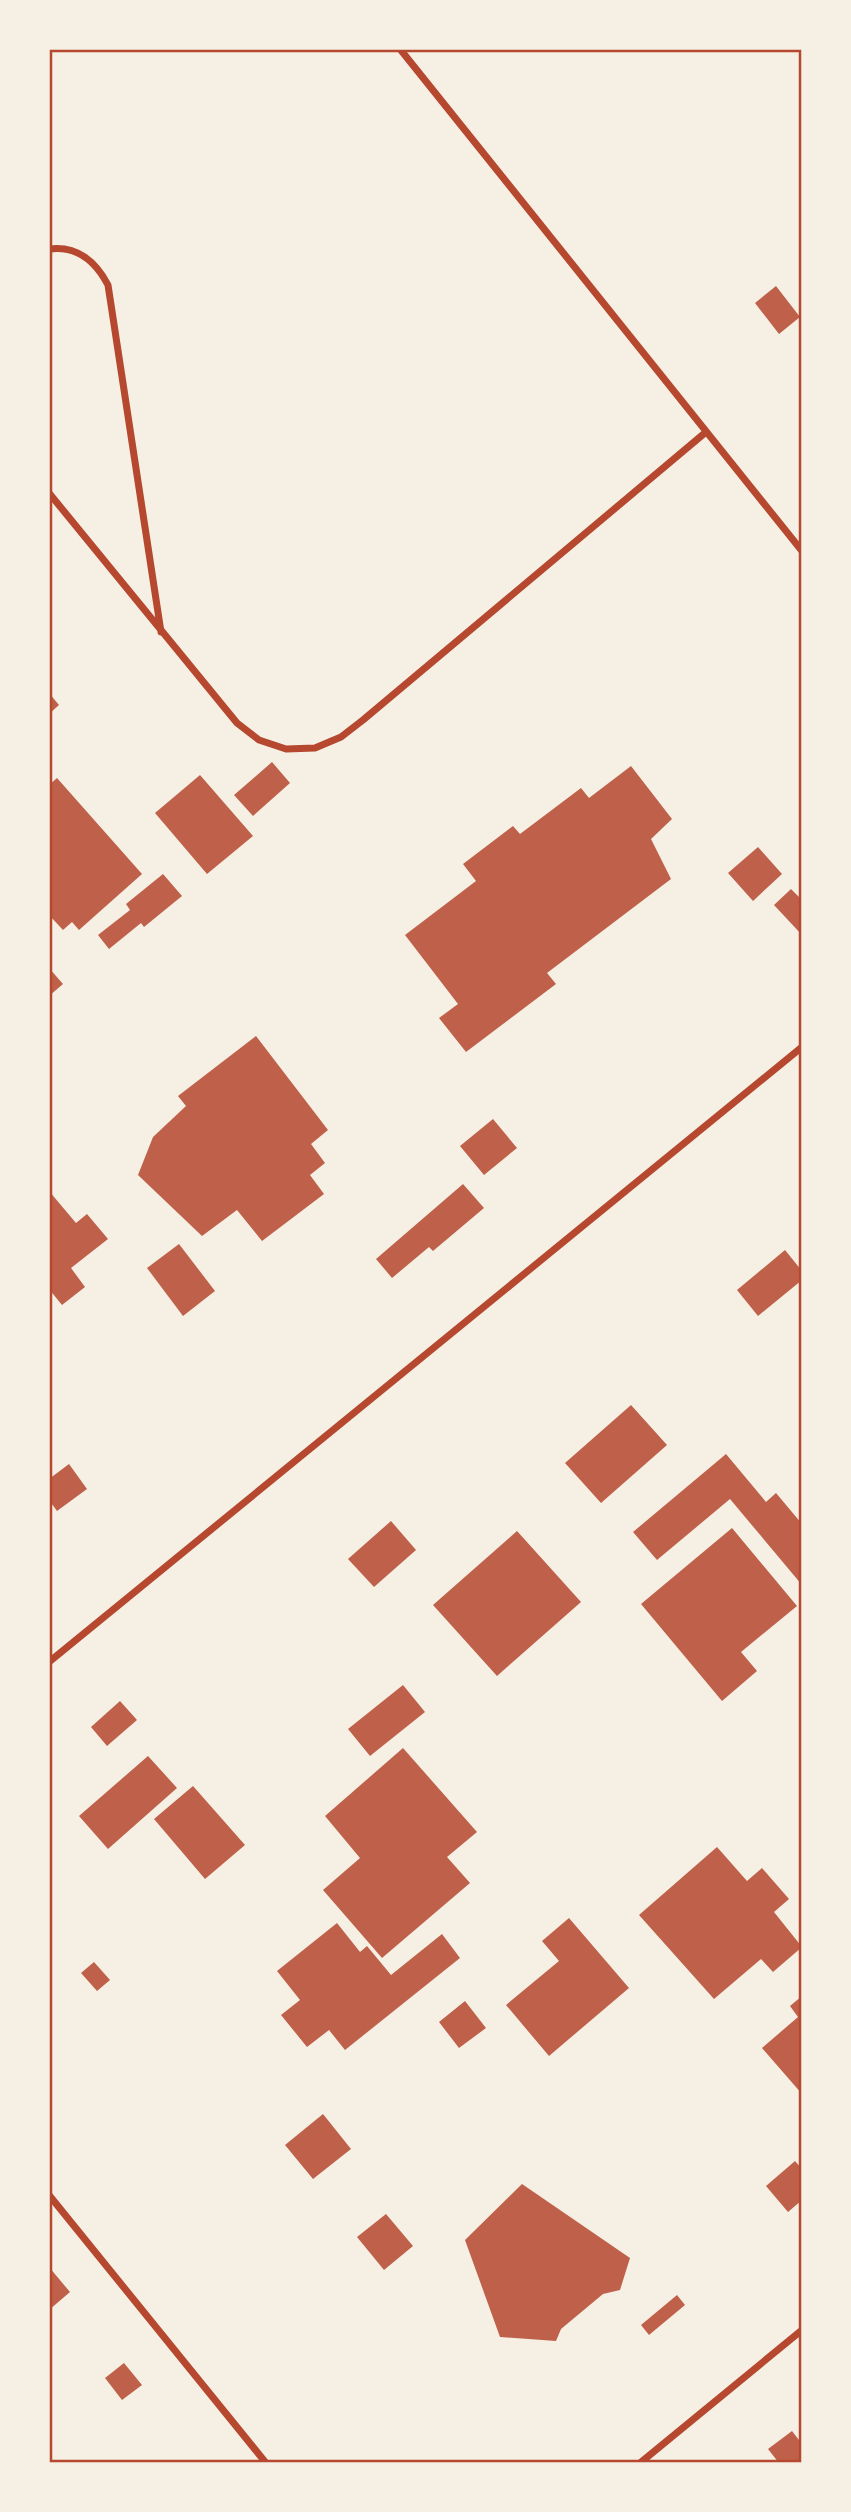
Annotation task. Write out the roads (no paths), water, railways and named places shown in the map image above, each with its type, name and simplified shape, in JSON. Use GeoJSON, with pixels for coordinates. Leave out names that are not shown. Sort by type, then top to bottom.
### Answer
{"type":"FeatureCollection","features":[{"type":"Feature","properties":{"kind":"street"},"geometry":{"type":"LineString","coordinates":[[401,49],[802,551]]}},
{"type":"Feature","properties":{"kind":"street"},"geometry":{"type":"LineString","coordinates":[[49,249],[71,250],[88,258],[100,270],[108,285],[161,632]]}},
{"type":"Feature","properties":{"kind":"street"},"geometry":{"type":"LineString","coordinates":[[49,493],[236,723],[259,740],[286,748],[315,748],[341,737],[363,720],[706,432]]}},
{"type":"Feature","properties":{"kind":"street"},"geometry":{"type":"LineString","coordinates":[[49,1662],[802,1047]]}},
{"type":"Feature","properties":{"kind":"street"},"geometry":{"type":"LineString","coordinates":[[49,2194],[266,2463]]}},
{"type":"Feature","properties":{"kind":"street"},"geometry":{"type":"LineString","coordinates":[[640,2463],[802,2330]]}}]}
